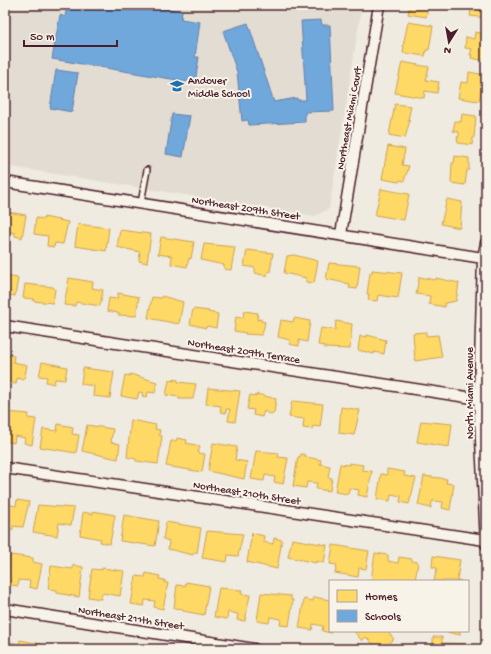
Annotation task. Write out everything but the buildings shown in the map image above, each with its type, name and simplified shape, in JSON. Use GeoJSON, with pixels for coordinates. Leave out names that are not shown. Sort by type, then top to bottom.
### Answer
{"type":"FeatureCollection","features":[{"type":"Feature","properties":{"kind":"street","name":"Northeast Miami Court"},"geometry":{"type":"LineString","coordinates":[[341,234],[379,5]]}},
{"type":"Feature","properties":{"kind":"street","name":"Northeast 209th Street"},"geometry":{"type":"LineString","coordinates":[[5,182],[341,234],[483,258]]}},
{"type":"Feature","properties":{"kind":"street","name":"North Miami Avenue"},"geometry":{"type":"LineString","coordinates":[[485,542],[482,399],[483,258],[486,243]]}},
{"type":"Feature","properties":{"kind":"street","name":"Northeast 209th Terrace"},"geometry":{"type":"LineString","coordinates":[[5,326],[482,399]]}},
{"type":"Feature","properties":{"kind":"street","name":"Northeast 210th Street"},"geometry":{"type":"LineString","coordinates":[[5,468],[485,542]]}},
{"type":"Feature","properties":{"kind":"street","name":"Northeast 211th Street"},"geometry":{"type":"LineString","coordinates":[[5,609],[254,649]]}},
{"type":"Feature","properties":{"kind":"lane"},"geometry":{"type":"LineString","coordinates":[[141,203],[147,170]]}},
{"type":"Feature","properties":{"kind":"shaded area","name":"Andover Middle School"},"geometry":{"type":"Polygon","coordinates":[[[5,5],[362,5],[329,209],[315,216],[5,166],[5,5]]]}},
{"type":"Feature","properties":{"kind":"place","name":"Andover Middle School"},"geometry":{"type":"Point","coordinates":[177,86]}}]}
